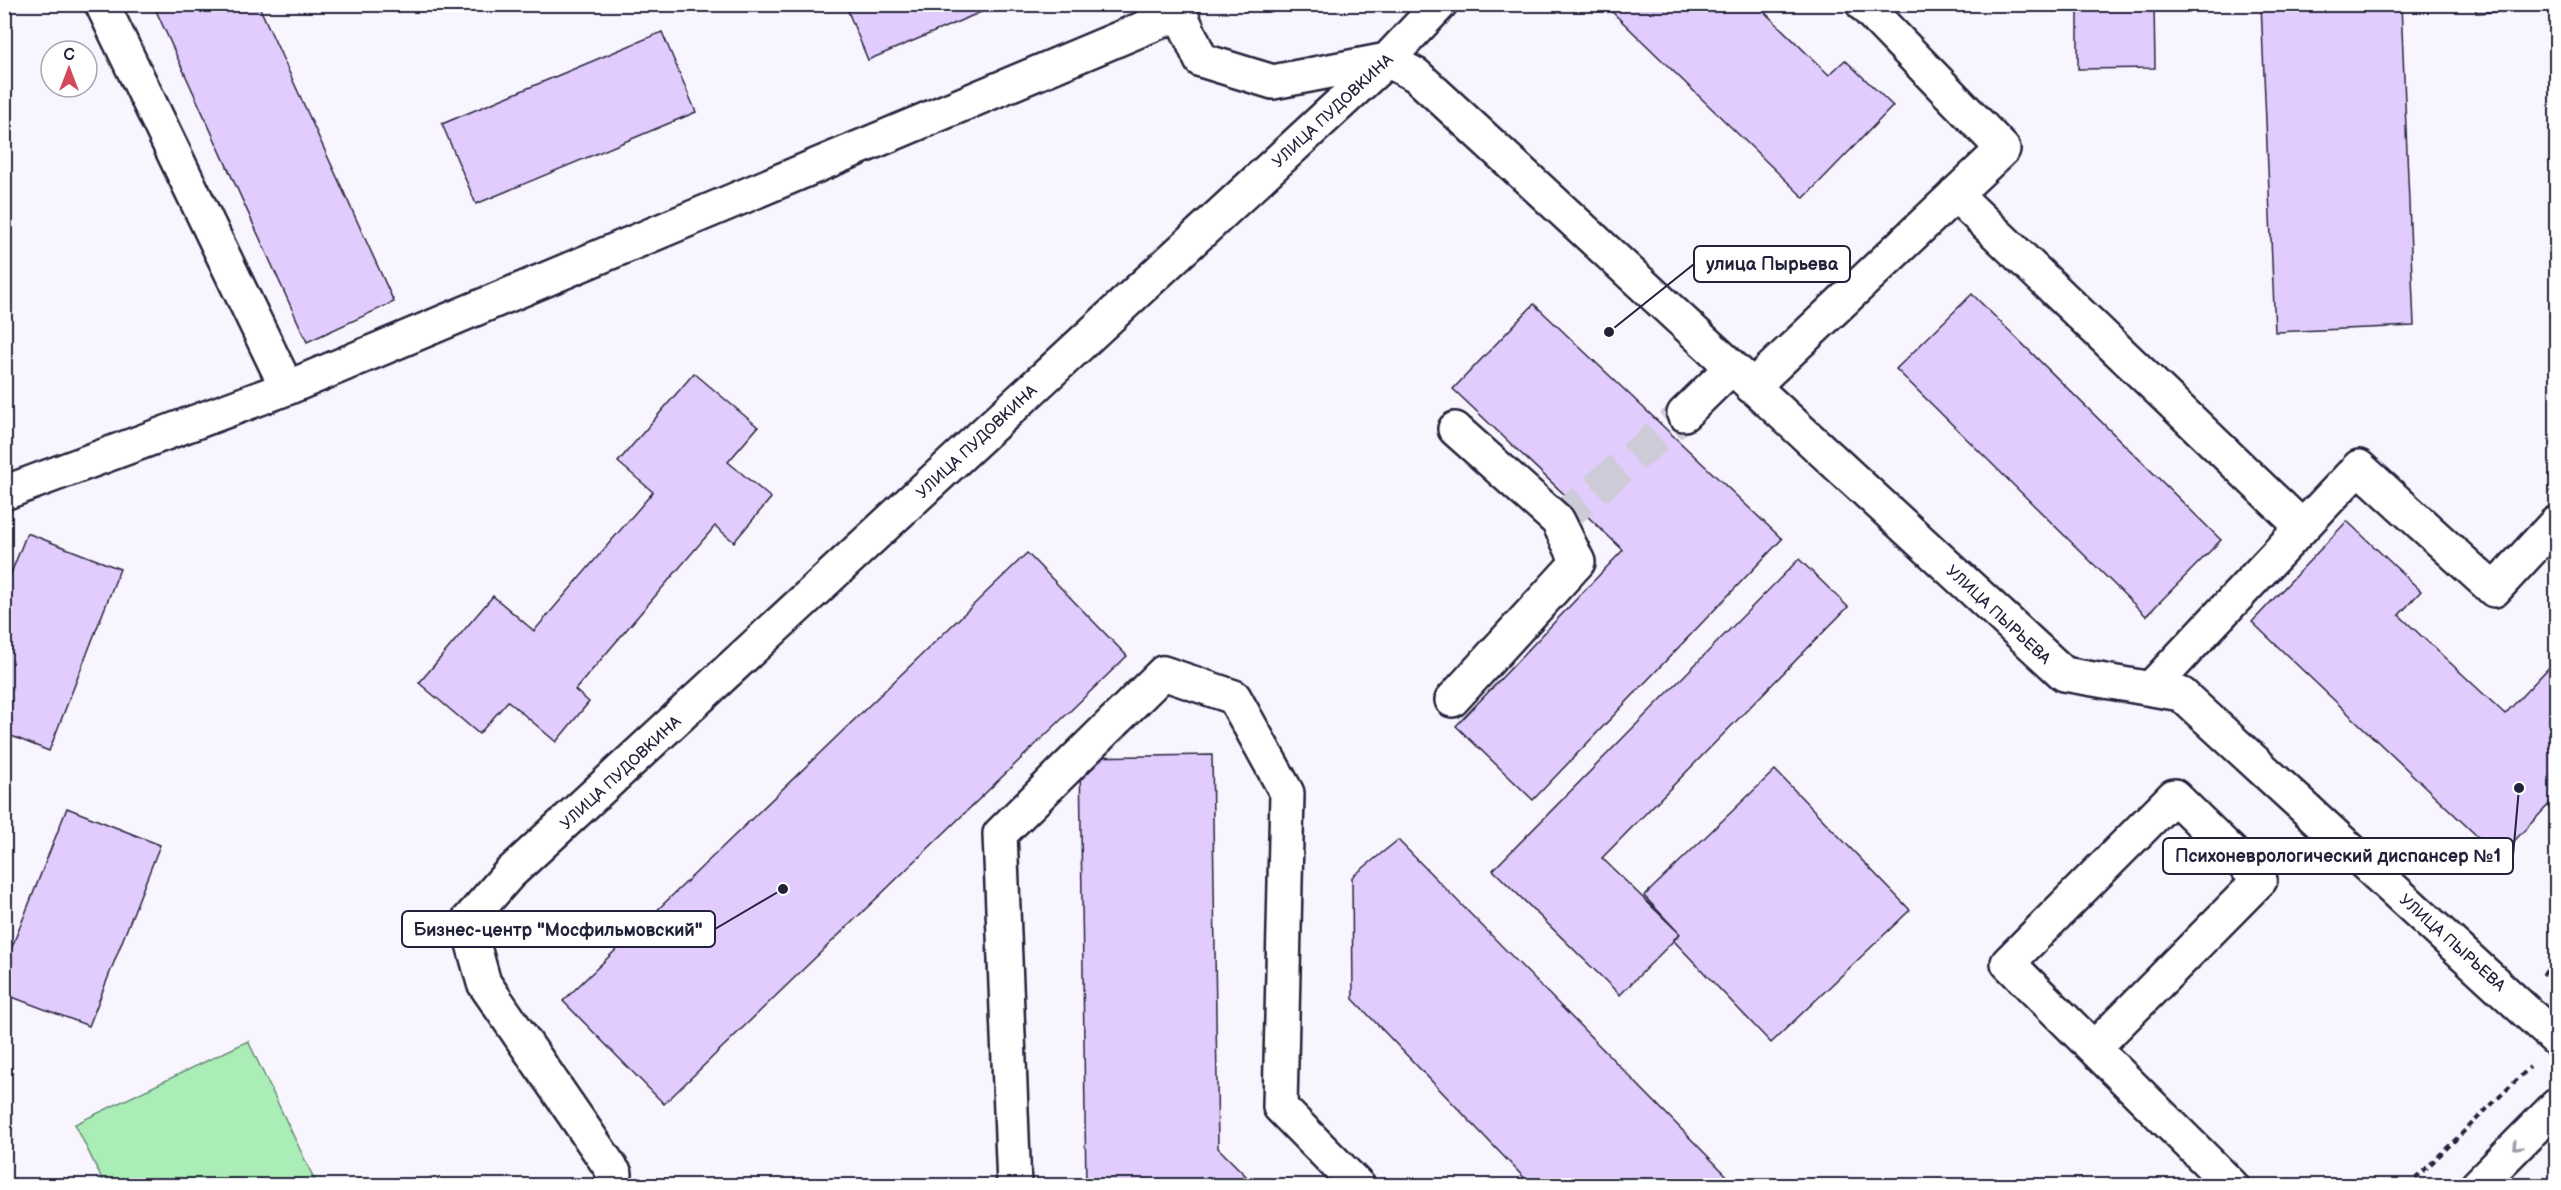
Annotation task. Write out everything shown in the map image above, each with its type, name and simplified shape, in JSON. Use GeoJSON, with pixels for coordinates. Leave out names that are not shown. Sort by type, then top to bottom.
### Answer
{"type":"FeatureCollection","features":[{"type":"Feature","properties":{"kind":"street"},"geometry":{"type":"LineString","coordinates":[[102,4],[287,388]]}},
{"type":"Feature","properties":{"kind":"street","name":"УЛИЦА ПУДОВКИНА"},"geometry":{"type":"LineString","coordinates":[[611,1182],[484,983],[467,922],[509,874],[1387,60],[1440,4]]}},
{"type":"Feature","properties":{"kind":"street"},"geometry":{"type":"LineString","coordinates":[[1684,414],[1742,377],[1955,194],[2003,149],[1863,4]]}},
{"type":"Feature","properties":{"kind":"street"},"geometry":{"type":"LineString","coordinates":[[4,493],[287,388],[1178,9],[1201,60],[1273,82],[1387,60]]}},
{"type":"Feature","properties":{"kind":"street","name":"УЛИЦА ПЫРЬЕВА"},"geometry":{"type":"LineString","coordinates":[[1387,60],[1416,75],[2064,674],[2181,693],[2556,1039]]}},
{"type":"Feature","properties":{"kind":"street"},"geometry":{"type":"LineString","coordinates":[[1955,194],[2302,527]]}},
{"type":"Feature","properties":{"kind":"street"},"geometry":{"type":"LineString","coordinates":[[1452,700],[1578,561],[1558,522],[1455,429]]}},
{"type":"Feature","properties":{"kind":"street"},"geometry":{"type":"LineString","coordinates":[[2151,688],[2359,467],[2494,590],[2556,523]]}},
{"type":"Feature","properties":{"kind":"street"},"geometry":{"type":"LineString","coordinates":[[1014,1185],[1000,834],[1163,673],[1234,697],[1287,793],[1280,1107],[1358,1185]]}},
{"type":"Feature","properties":{"kind":"street"},"geometry":{"type":"LineString","coordinates":[[2094,1048],[2260,880],[2174,796],[2008,963],[2232,1185]]}},
{"type":"Feature","properties":{"kind":"street"},"geometry":{"type":"LineString","coordinates":[[2477,1185],[2556,1107]]}},
{"type":"Feature","properties":{"kind":"path"},"geometry":{"type":"LineString","coordinates":[[2408,1185],[2535,1063]]}},
{"type":"Feature","properties":{"kind":"green space"},"geometry":{"type":"Polygon","coordinates":[[[248,1041],[317,1185],[105,1185],[75,1124],[248,1041]]]}},
{"type":"Feature","properties":{"kind":"building"},"geometry":{"type":"Polygon","coordinates":[[[153,4],[258,4],[394,302],[307,342],[153,4]]]}},
{"type":"Feature","properties":{"kind":"building"},"geometry":{"type":"Polygon","coordinates":[[[845,4],[1000,4],[868,60],[845,4]]]}},
{"type":"Feature","properties":{"kind":"building"},"geometry":{"type":"Polygon","coordinates":[[[1604,4],[1756,4],[1829,75],[1845,60],[1893,106],[1804,198],[1604,4]]]}},
{"type":"Feature","properties":{"kind":"building"},"geometry":{"type":"Polygon","coordinates":[[[2078,4],[2154,4],[2155,68],[2078,69],[2078,4]]]}},
{"type":"Feature","properties":{"kind":"building"},"geometry":{"type":"Polygon","coordinates":[[[2261,4],[2401,4],[2414,326],[2275,332],[2261,4]]]}},
{"type":"Feature","properties":{"kind":"building"},"geometry":{"type":"Polygon","coordinates":[[[2475,4],[2554,4],[2554,9],[2476,13],[2475,4]]]}},
{"type":"Feature","properties":{"kind":"building"},"geometry":{"type":"Polygon","coordinates":[[[662,32],[696,112],[476,204],[442,124],[662,32]]]}},
{"type":"Feature","properties":{"kind":"building"},"geometry":{"type":"Polygon","coordinates":[[[1972,294],[2221,540],[2146,616],[1896,369],[1972,294]]]}},
{"type":"Feature","properties":{"kind":"building"},"geometry":{"type":"Polygon","coordinates":[[[1534,304],[1782,539],[1533,800],[1456,726],[1623,550],[1453,389],[1534,304]]]}},
{"type":"Feature","properties":{"kind":"building"},"geometry":{"type":"Polygon","coordinates":[[[694,373],[758,427],[728,462],[771,498],[734,542],[715,526],[575,690],[589,702],[556,742],[508,701],[479,734],[419,683],[493,596],[534,631],[653,492],[618,462],[694,373]]]}},
{"type":"Feature","properties":{"kind":"building"},"geometry":{"type":"Polygon","coordinates":[[[2347,521],[2421,591],[2399,615],[2505,714],[2556,660],[2556,797],[2499,857],[2252,622],[2347,521]]]}},
{"type":"Feature","properties":{"kind":"building"},"geometry":{"type":"Polygon","coordinates":[[[27,533],[120,569],[49,751],[4,733],[4,591],[27,533]]]}},
{"type":"Feature","properties":{"kind":"building"},"geometry":{"type":"Polygon","coordinates":[[[1027,553],[1127,656],[664,1104],[563,1001],[1027,553]]]}},
{"type":"Feature","properties":{"kind":"building"},"geometry":{"type":"Polygon","coordinates":[[[1799,559],[1848,607],[1602,858],[1680,934],[1620,995],[1493,870],[1799,559]]]}},
{"type":"Feature","properties":{"kind":"building"},"geometry":{"type":"Polygon","coordinates":[[[1212,755],[1218,1148],[1256,1186],[1086,1186],[1080,757],[1212,755]]]}},
{"type":"Feature","properties":{"kind":"building"},"geometry":{"type":"Polygon","coordinates":[[[1775,770],[1910,910],[1771,1043],[1673,940],[1680,934],[1644,896],[1775,770]]]}},
{"type":"Feature","properties":{"kind":"building"},"geometry":{"type":"Polygon","coordinates":[[[67,808],[160,845],[89,1026],[4,994],[4,967],[67,808]]]}},
{"type":"Feature","properties":{"kind":"building"},"geometry":{"type":"Polygon","coordinates":[[[1398,840],[1737,1186],[1532,1186],[1353,999],[1352,877],[1398,840]]]}},
{"type":"Feature","properties":{"kind":"tunnel"},"geometry":{"type":"LineString","coordinates":[[1558,521],[1684,414]]}},
{"type":"Feature","properties":{"kind":"place","name":"улица Пырьева"},"geometry":{"type":"Point","coordinates":[1609,332]}},
{"type":"Feature","properties":{"kind":"place","name":"Психоневрологический диспансер №1"},"geometry":{"type":"Point","coordinates":[2519,788]}},
{"type":"Feature","properties":{"kind":"place","name":"Бизнес-центр \"Мосфильмовский\""},"geometry":{"type":"Point","coordinates":[783,889]}}]}
